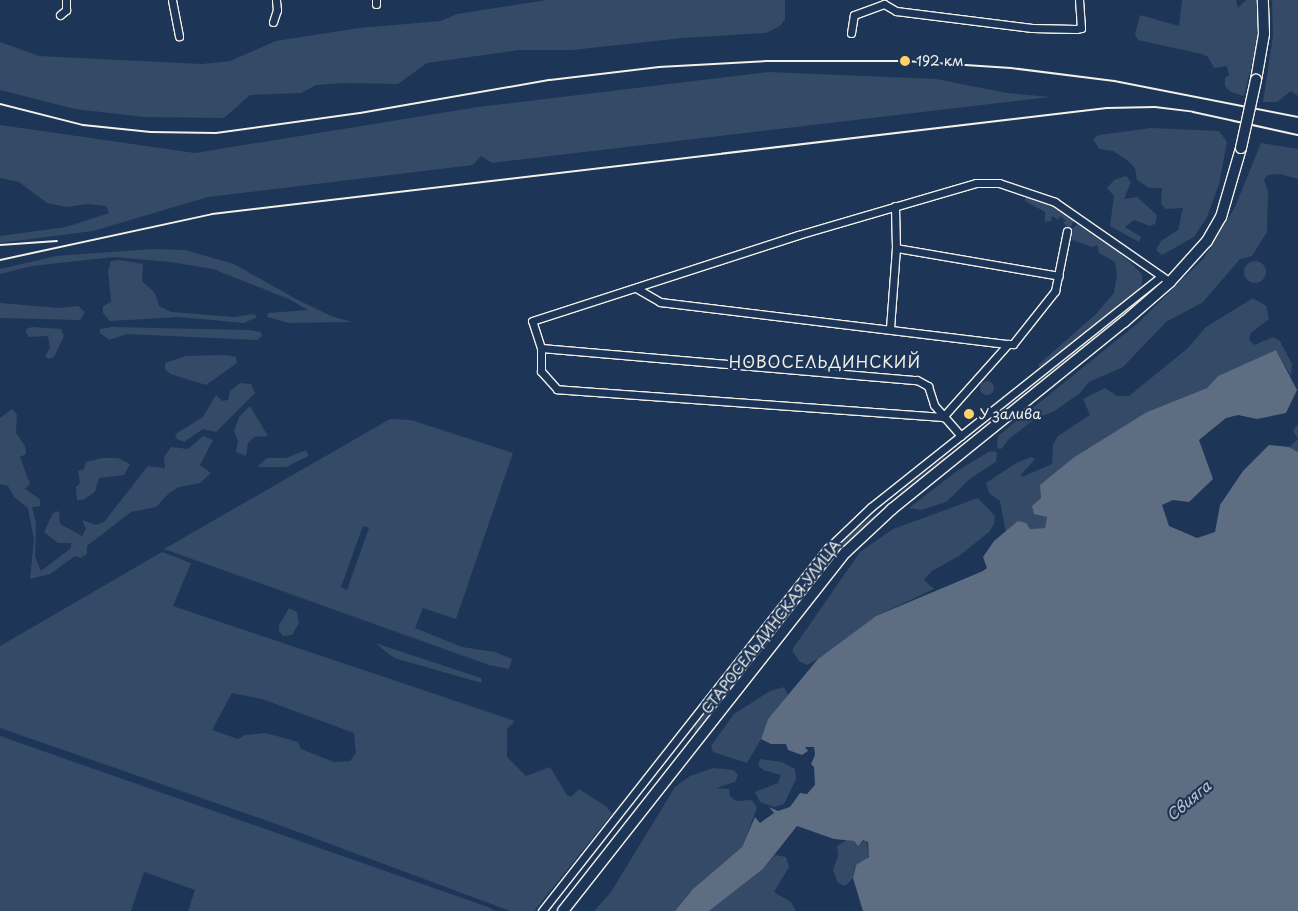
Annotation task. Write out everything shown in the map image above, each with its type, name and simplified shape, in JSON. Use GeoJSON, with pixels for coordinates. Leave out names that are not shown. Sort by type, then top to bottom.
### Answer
{"type":"FeatureCollection","features":[{"type":"Feature","properties":{"kind":"main road","name":"СТАРОСЕЛЬДИНСКАЯ УЛИЦА"},"geometry":{"type":"LineString","coordinates":[[563,911],[696,746],[829,572],[892,509],[1166,279],[1207,241],[1221,217],[1241,148],[1264,34],[1263,0]]}},
{"type":"Feature","properties":{"kind":"street"},"geometry":{"type":"LineString","coordinates":[[60,15],[66,10],[66,0]]}},
{"type":"Feature","properties":{"kind":"street"},"geometry":{"type":"LineString","coordinates":[[172,0],[179,36]]}},
{"type":"Feature","properties":{"kind":"street"},"geometry":{"type":"LineString","coordinates":[[273,22],[278,10],[276,0]]}},
{"type":"Feature","properties":{"kind":"street"},"geometry":{"type":"LineString","coordinates":[[851,34],[854,15],[886,2],[896,11],[1005,25],[1081,28],[1079,0]]}},
{"type":"Feature","properties":{"kind":"street"},"geometry":{"type":"LineString","coordinates":[[542,911],[828,548],[882,497],[1166,279],[1055,202],[999,183],[956,187],[532,321],[541,348],[541,372],[557,390],[943,417]]}},
{"type":"Feature","properties":{"kind":"street"},"geometry":{"type":"LineString","coordinates":[[890,328],[896,248],[895,206]]}},
{"type":"Feature","properties":{"kind":"street"},"geometry":{"type":"LineString","coordinates":[[636,288],[660,302],[1013,344],[1054,290],[1059,276],[1067,232]]}},
{"type":"Feature","properties":{"kind":"street"},"geometry":{"type":"LineString","coordinates":[[896,248],[1059,276]]}},
{"type":"Feature","properties":{"kind":"street"},"geometry":{"type":"LineString","coordinates":[[943,417],[1008,344]]}},
{"type":"Feature","properties":{"kind":"street"},"geometry":{"type":"LineString","coordinates":[[541,348],[917,380],[928,386],[934,405],[961,436]]}},
{"type":"Feature","properties":{"kind":"street"},"geometry":{"type":"LineString","coordinates":[[882,497],[892,509]]}},
{"type":"Feature","properties":{"kind":"shaded area"},"geometry":{"type":"Polygon","coordinates":[[[547,0],[785,0],[785,19],[780,26],[766,33],[683,38],[572,50],[519,50],[427,63],[398,84],[342,83],[316,85],[301,93],[250,95],[224,118],[144,117],[75,109],[0,90],[0,42],[39,56],[202,64],[230,61],[276,41],[359,28],[441,21],[457,14],[547,0]]]}},
{"type":"Feature","properties":{"kind":"shaded area"},"geometry":{"type":"Polygon","coordinates":[[[1182,0],[1236,0],[1238,8],[1246,0],[1257,0],[1257,43],[1244,96],[1231,92],[1225,86],[1225,78],[1229,75],[1227,66],[1214,68],[1208,57],[1202,54],[1138,40],[1135,35],[1140,15],[1179,26],[1182,0]]]}},
{"type":"Feature","properties":{"kind":"shaded area"},"geometry":{"type":"Polygon","coordinates":[[[1272,0],[1298,0],[1298,96],[1291,91],[1277,102],[1263,102],[1273,36],[1272,0]]]}},
{"type":"Feature","properties":{"kind":"shaded area"},"geometry":{"type":"Polygon","coordinates":[[[769,72],[936,79],[1007,93],[1050,97],[492,163],[481,156],[473,165],[208,197],[93,231],[0,243],[0,236],[66,227],[109,213],[106,206],[87,204],[67,207],[47,203],[19,182],[0,178],[0,125],[195,153],[478,107],[769,72]]]}},
{"type":"Feature","properties":{"kind":"shaded area"},"geometry":{"type":"Polygon","coordinates":[[[1151,128],[1219,131],[1227,142],[1219,184],[1207,217],[1194,237],[1162,255],[1156,250],[1161,241],[1178,230],[1183,208],[1166,209],[1161,204],[1162,188],[1149,188],[1137,180],[1135,168],[1127,160],[1113,151],[1099,149],[1093,139],[1099,135],[1151,128]]]}},
{"type":"Feature","properties":{"kind":"shaded area"},"geometry":{"type":"Polygon","coordinates":[[[1261,143],[1298,149],[1298,179],[1280,174],[1268,175],[1264,179],[1268,192],[1267,232],[1252,256],[1240,259],[1203,302],[1166,322],[1123,367],[1089,382],[1080,393],[1053,412],[1036,418],[1009,439],[1001,449],[997,448],[998,436],[1138,323],[1204,258],[1235,207],[1261,143]]]}},
{"type":"Feature","properties":{"kind":"shaded area"},"geometry":{"type":"Polygon","coordinates":[[[1126,176],[1131,182],[1124,199],[1137,197],[1157,215],[1155,224],[1150,226],[1134,220],[1125,227],[1141,237],[1139,242],[1110,226],[1114,196],[1107,188],[1114,180],[1126,176]]]}},
{"type":"Feature","properties":{"kind":"shaded area"},"geometry":{"type":"Polygon","coordinates":[[[1026,194],[1068,213],[1074,220],[1072,225],[1068,228],[1063,222],[1066,221],[1060,216],[1058,220],[1052,216],[1051,221],[1045,222],[1045,212],[1025,201],[1026,194]]]}},
{"type":"Feature","properties":{"kind":"shaded area"},"geometry":{"type":"Polygon","coordinates":[[[1079,223],[1087,225],[1131,263],[1142,274],[1142,284],[1137,291],[1041,368],[1038,365],[1095,315],[1114,293],[1117,275],[1115,262],[1099,253],[1097,245],[1093,247],[1072,240],[1072,229],[1079,223]]]}},
{"type":"Feature","properties":{"kind":"shaded area"},"geometry":{"type":"Polygon","coordinates":[[[152,249],[185,250],[234,264],[296,299],[331,316],[352,322],[289,323],[267,317],[268,313],[308,310],[289,299],[213,269],[171,262],[114,257],[32,266],[0,274],[0,269],[56,256],[152,249]]]}},
{"type":"Feature","properties":{"kind":"shaded area"},"geometry":{"type":"Polygon","coordinates":[[[119,260],[143,264],[142,281],[155,293],[159,306],[171,312],[234,317],[254,314],[257,317],[244,323],[180,317],[110,321],[103,313],[103,306],[111,302],[108,271],[111,261],[119,260]]]}},
{"type":"Feature","properties":{"kind":"shaded area"},"geometry":{"type":"Polygon","coordinates":[[[1255,261],[1263,264],[1266,272],[1263,280],[1255,283],[1247,280],[1244,272],[1247,264],[1255,261]]]}},
{"type":"Feature","properties":{"kind":"shaded area"},"geometry":{"type":"Polygon","coordinates":[[[1253,298],[1266,306],[1269,319],[1251,333],[1249,339],[1254,345],[1273,337],[1280,341],[1292,364],[1291,376],[1276,350],[1218,376],[1207,388],[1147,412],[1048,516],[1045,528],[1029,529],[1018,521],[1006,533],[1000,501],[989,493],[986,483],[1016,463],[1031,457],[1035,459],[1021,475],[1022,477],[1052,464],[1053,445],[1058,436],[1090,415],[1083,399],[1105,388],[1117,396],[1129,396],[1188,348],[1206,327],[1253,298]]]}},
{"type":"Feature","properties":{"kind":"shaded area"},"geometry":{"type":"Polygon","coordinates":[[[1137,302],[1141,303],[990,427],[987,423],[1137,302]]]}},
{"type":"Feature","properties":{"kind":"shaded area"},"geometry":{"type":"Polygon","coordinates":[[[0,303],[58,308],[78,306],[85,312],[80,320],[0,318],[0,303]]]}},
{"type":"Feature","properties":{"kind":"shaded area"},"geometry":{"type":"Polygon","coordinates":[[[32,327],[61,329],[64,336],[54,357],[49,359],[45,356],[50,348],[48,336],[29,337],[26,333],[26,329],[32,327]]]}},
{"type":"Feature","properties":{"kind":"shaded area"},"geometry":{"type":"Polygon","coordinates":[[[112,327],[249,330],[261,332],[262,336],[257,340],[127,334],[109,340],[100,333],[100,329],[112,327]]]}},
{"type":"Feature","properties":{"kind":"shaded area"},"geometry":{"type":"Polygon","coordinates":[[[226,355],[236,357],[237,363],[206,385],[170,374],[165,369],[165,363],[186,356],[226,355]]]}},
{"type":"Feature","properties":{"kind":"shaded area"},"geometry":{"type":"Polygon","coordinates":[[[984,381],[990,381],[994,388],[990,395],[984,395],[980,391],[980,385],[984,381]]]}},
{"type":"Feature","properties":{"kind":"shaded area"},"geometry":{"type":"Polygon","coordinates":[[[240,383],[251,384],[255,393],[216,432],[203,429],[184,442],[175,438],[177,433],[203,417],[216,395],[222,401],[228,400],[230,391],[240,383]]]}},
{"type":"Feature","properties":{"kind":"shaded area"},"geometry":{"type":"Polygon","coordinates":[[[250,406],[268,436],[254,437],[248,443],[246,456],[236,452],[238,441],[234,431],[239,417],[250,406]]]}},
{"type":"Feature","properties":{"kind":"shaded area"},"geometry":{"type":"Polygon","coordinates":[[[12,409],[17,415],[16,433],[25,446],[26,454],[20,457],[30,484],[25,489],[40,499],[40,506],[32,507],[36,523],[35,557],[41,571],[71,548],[71,543],[58,543],[44,532],[53,513],[59,511],[60,524],[82,536],[86,529],[82,520],[96,525],[104,522],[148,466],[165,468],[164,457],[171,447],[188,449],[203,436],[213,440],[200,465],[211,473],[200,483],[179,487],[169,493],[156,507],[131,512],[87,546],[87,554],[81,558],[75,556],[50,574],[30,579],[34,540],[28,508],[14,497],[8,486],[0,484],[0,418],[12,409]]]}},
{"type":"Feature","properties":{"kind":"shaded area"},"geometry":{"type":"Polygon","coordinates":[[[390,419],[411,420],[513,453],[456,619],[423,608],[415,628],[462,647],[495,652],[512,659],[509,669],[489,665],[164,549],[390,419]],[[363,526],[341,587],[347,590],[369,528],[363,526]]]}},
{"type":"Feature","properties":{"kind":"shaded area"},"geometry":{"type":"Polygon","coordinates":[[[1298,424],[1298,439],[1293,431],[1298,424]]]}},
{"type":"Feature","properties":{"kind":"shaded area"},"geometry":{"type":"Polygon","coordinates":[[[1298,439],[1298,452],[1289,447],[1298,439]]]}},
{"type":"Feature","properties":{"kind":"shaded area"},"geometry":{"type":"Polygon","coordinates":[[[306,450],[309,456],[286,467],[257,467],[267,458],[286,458],[306,450]]]}},
{"type":"Feature","properties":{"kind":"shaded area"},"geometry":{"type":"Polygon","coordinates":[[[990,451],[997,452],[996,462],[971,478],[946,502],[921,510],[909,508],[957,471],[990,451]]]}},
{"type":"Feature","properties":{"kind":"shaded area"},"geometry":{"type":"Polygon","coordinates":[[[944,457],[947,461],[900,498],[901,492],[944,457]]]}},
{"type":"Feature","properties":{"kind":"shaded area"},"geometry":{"type":"Polygon","coordinates":[[[102,458],[118,458],[130,464],[124,475],[99,478],[95,492],[83,500],[77,500],[76,487],[80,483],[78,471],[84,469],[86,462],[102,458]]]}},
{"type":"Feature","properties":{"kind":"shaded area"},"geometry":{"type":"Polygon","coordinates":[[[978,498],[995,516],[994,524],[989,532],[959,556],[932,571],[924,580],[934,589],[876,616],[807,665],[799,661],[792,650],[860,552],[893,529],[978,498]]]}},
{"type":"Feature","properties":{"kind":"shaded area"},"geometry":{"type":"Polygon","coordinates":[[[880,512],[698,734],[694,735],[695,725],[844,536],[880,512]]]}},
{"type":"Feature","properties":{"kind":"shaded area"},"geometry":{"type":"Polygon","coordinates":[[[162,552],[191,563],[173,606],[515,721],[507,729],[507,757],[526,776],[550,767],[567,795],[571,797],[579,789],[607,807],[612,814],[534,911],[510,911],[282,826],[0,728],[0,646],[162,552]],[[232,693],[212,730],[238,739],[245,735],[266,733],[298,742],[301,749],[334,762],[350,761],[356,753],[354,733],[262,699],[232,693]]]}},
{"type":"Feature","properties":{"kind":"shaded area"},"geometry":{"type":"Polygon","coordinates":[[[289,608],[297,612],[299,623],[292,635],[283,636],[279,631],[279,625],[289,608]]]}},
{"type":"Feature","properties":{"kind":"shaded area"},"geometry":{"type":"Polygon","coordinates":[[[375,643],[481,678],[482,683],[394,658],[375,643]]]}},
{"type":"Feature","properties":{"kind":"shaded area"},"geometry":{"type":"Polygon","coordinates":[[[784,687],[788,695],[768,719],[761,739],[747,763],[713,752],[711,746],[734,714],[770,691],[784,687]]]}},
{"type":"Feature","properties":{"kind":"shaded area"},"geometry":{"type":"Polygon","coordinates":[[[0,736],[496,911],[188,911],[195,890],[144,872],[131,911],[0,911],[0,736]]]}},
{"type":"Feature","properties":{"kind":"shaded area"},"geometry":{"type":"Polygon","coordinates":[[[760,759],[782,762],[795,769],[796,779],[784,804],[774,807],[760,802],[755,792],[778,783],[781,775],[763,770],[758,765],[760,759]]]}},
{"type":"Feature","properties":{"kind":"shaded area"},"geometry":{"type":"Polygon","coordinates":[[[713,768],[734,770],[738,775],[735,782],[716,788],[729,789],[730,796],[736,801],[752,800],[757,808],[742,847],[693,889],[675,911],[594,911],[611,892],[675,787],[690,776],[713,768]]]}},
{"type":"Feature","properties":{"kind":"shaded area"},"geometry":{"type":"Polygon","coordinates":[[[847,840],[854,841],[856,845],[866,840],[869,855],[866,861],[855,866],[853,878],[845,886],[838,883],[833,870],[838,856],[837,846],[847,840]]]}},
{"type":"Feature","properties":{"kind":"shaded area"},"geometry":{"type":"Polygon","coordinates":[[[775,855],[786,857],[789,867],[774,892],[791,902],[796,911],[709,911],[763,869],[775,855]]]}},
{"type":"Feature","properties":{"kind":"water","name":"Свияга"},"geometry":{"type":"Polygon","coordinates":[[[1276,350],[1297,390],[1286,413],[1257,419],[1238,415],[1226,418],[1199,440],[1213,479],[1189,502],[1173,500],[1162,505],[1169,526],[1197,538],[1215,532],[1220,505],[1243,471],[1269,445],[1289,447],[1298,452],[1298,911],[863,911],[853,878],[856,865],[869,857],[868,842],[863,840],[858,846],[854,841],[834,839],[797,826],[763,869],[709,911],[675,911],[693,889],[742,847],[755,817],[760,823],[774,813],[769,807],[778,811],[790,807],[800,793],[807,794],[815,785],[814,767],[811,764],[815,755],[814,747],[805,747],[808,751],[802,755],[788,750],[786,744],[771,744],[761,739],[768,719],[818,659],[876,616],[983,571],[987,568],[983,557],[994,541],[1018,521],[1026,523],[1030,529],[1045,528],[1047,517],[1034,514],[1032,506],[1041,498],[1040,485],[1073,458],[1147,412],[1207,388],[1218,376],[1276,350]]]}},
{"type":"Feature","properties":{"kind":"railway"},"geometry":{"type":"LineString","coordinates":[[0,104],[83,125],[151,132],[216,133],[360,113],[550,80],[659,67],[767,61],[905,61],[1011,68],[1114,81],[1298,117]]}},
{"type":"Feature","properties":{"kind":"railway"},"geometry":{"type":"LineString","coordinates":[[0,260],[212,214],[1107,108],[1155,107],[1193,112],[1298,135]]}},
{"type":"Feature","properties":{"kind":"railway"},"geometry":{"type":"LineString","coordinates":[[0,245],[57,241]]}},
{"type":"Feature","properties":{"kind":"place","name":"192 км"},"geometry":{"type":"Point","coordinates":[905,61]}},
{"type":"Feature","properties":{"kind":"place","name":"У залива"},"geometry":{"type":"Point","coordinates":[969,414]}},
{"type":"Feature","properties":{"kind":"district","name":"НОВОСЕЛЬДИНСКИЙ"},"geometry":{"type":"Point","coordinates":[825,361]}}]}
